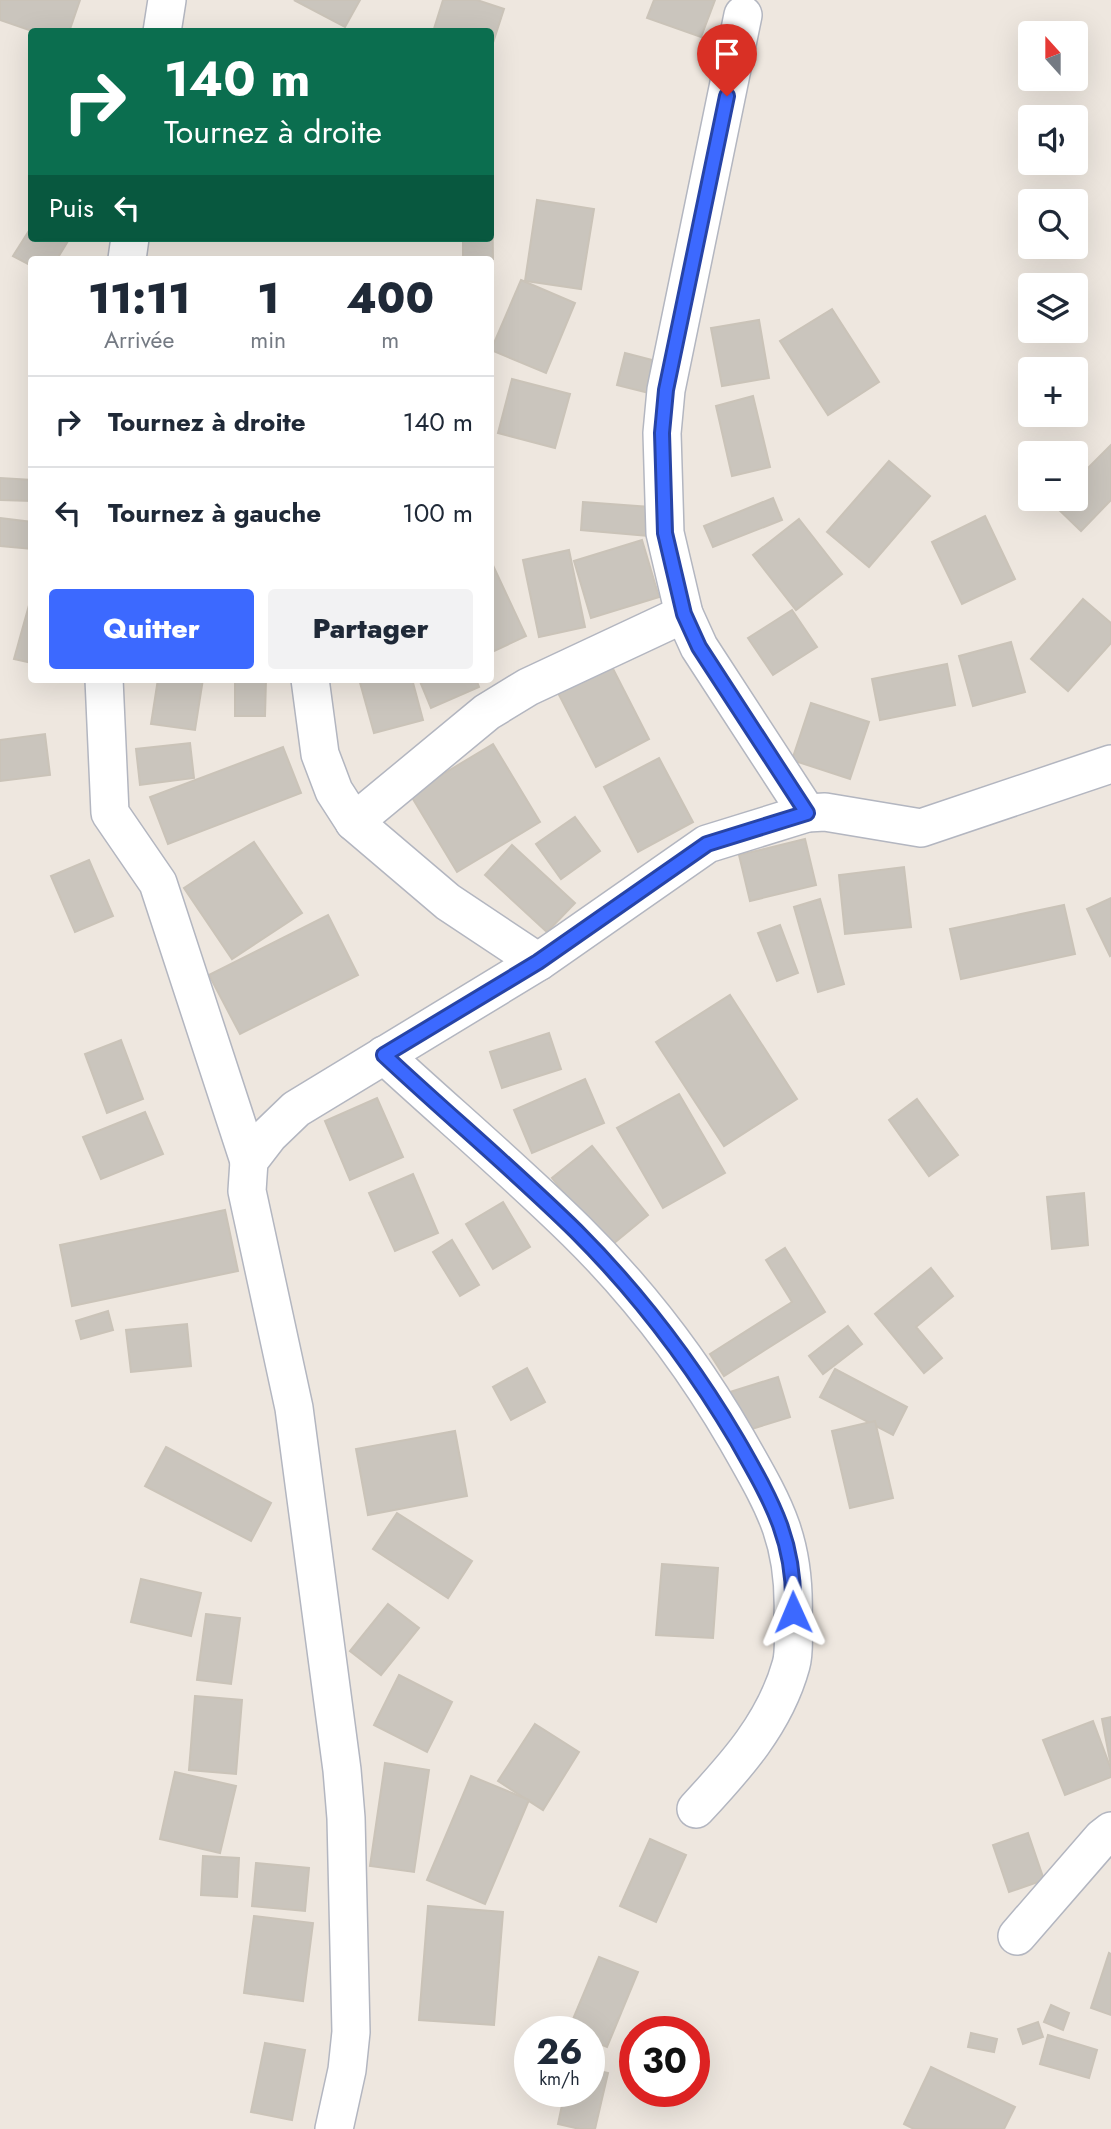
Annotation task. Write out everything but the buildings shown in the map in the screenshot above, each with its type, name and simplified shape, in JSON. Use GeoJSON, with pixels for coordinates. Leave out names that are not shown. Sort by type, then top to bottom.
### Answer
{"type":"FeatureCollection","features":[{"type":"Feature","properties":{"kind":"street"},"geometry":{"type":"LineString","coordinates":[[163,28],[167,0]]}},
{"type":"Feature","properties":{"kind":"street"},"geometry":{"type":"LineString","coordinates":[[743,15],[666,390],[662,433],[665,533],[684,614],[699,647],[807,813]]}},
{"type":"Feature","properties":{"kind":"street"},"geometry":{"type":"LineString","coordinates":[[354,822],[487,712],[528,687],[684,614]]}},
{"type":"Feature","properties":{"kind":"street"},"geometry":{"type":"LineString","coordinates":[[104,683],[110,813],[158,883],[249,1161],[247,1191],[294,1408],[343,1782],[351,2032],[334,2129]]}},
{"type":"Feature","properties":{"kind":"street"},"geometry":{"type":"LineString","coordinates":[[311,683],[320,754],[334,791],[354,822],[447,902],[538,962]]}},
{"type":"Feature","properties":{"kind":"street"},"geometry":{"type":"LineString","coordinates":[[249,1161],[269,1135],[296,1109],[538,962],[707,844],[807,813],[825,812],[921,828],[1111,764]]}},
{"type":"Feature","properties":{"kind":"street"},"geometry":{"type":"LineString","coordinates":[[384,1055],[576,1231],[645,1306],[709,1392],[771,1500],[788,1542],[794,1587],[792,1663],[773,1713],[741,1761],[696,1809]]}},
{"type":"Feature","properties":{"kind":"street"},"geometry":{"type":"LineString","coordinates":[[1017,1936],[1111,1831]]}},
{"type":"Feature","properties":{"kind":"route"},"geometry":{"type":"LineString","coordinates":[[727,96],[666,390],[662,433],[665,533],[684,614],[699,647],[807,813],[707,844],[538,962],[384,1055],[576,1231],[645,1306],[709,1392],[771,1500],[780,1521],[788,1542],[794,1587],[793,1612]]}}]}
